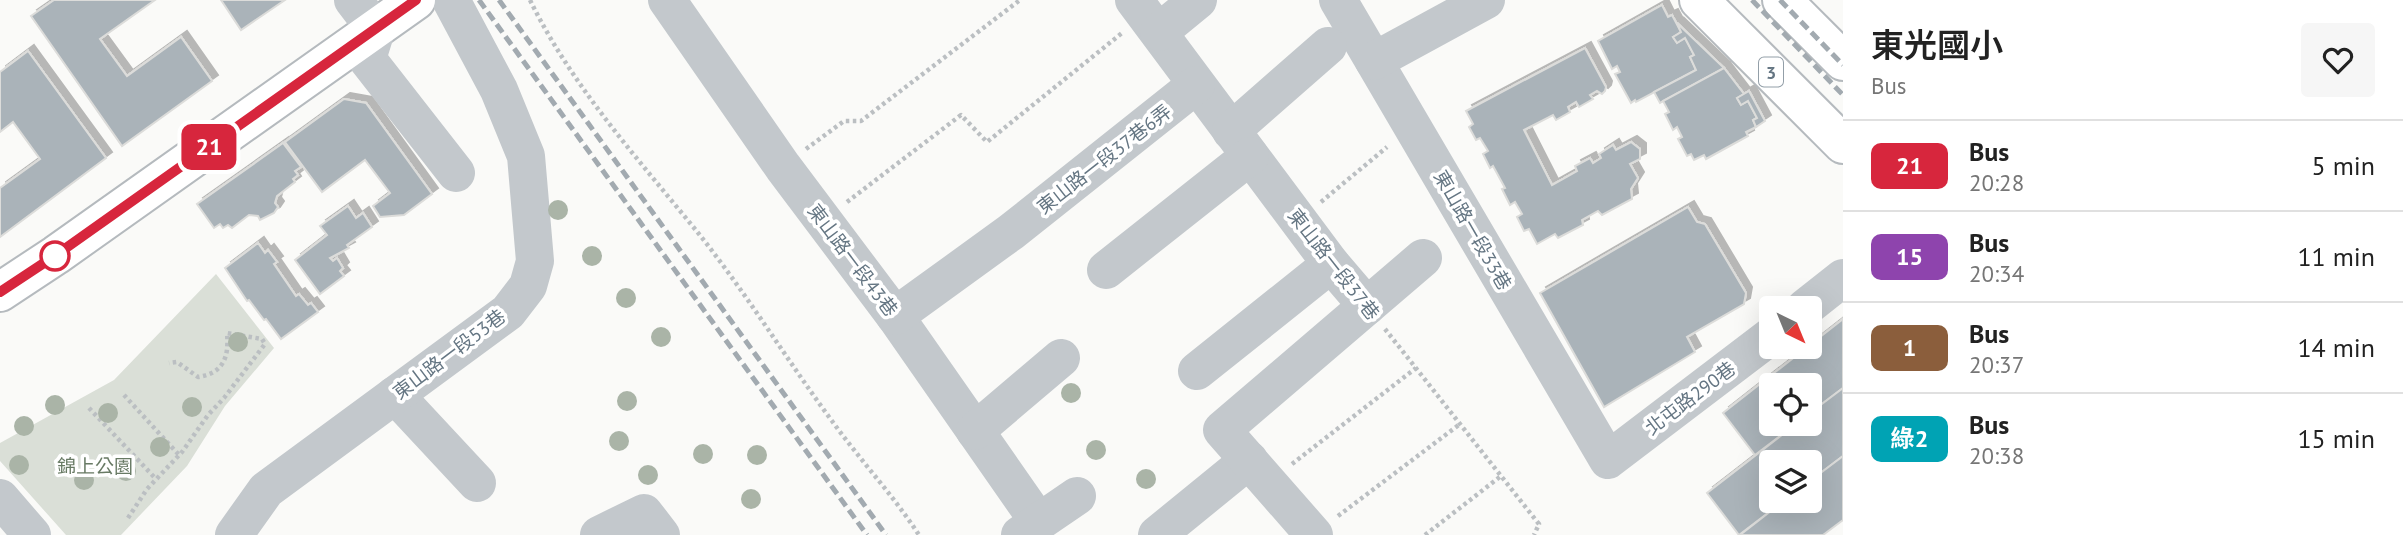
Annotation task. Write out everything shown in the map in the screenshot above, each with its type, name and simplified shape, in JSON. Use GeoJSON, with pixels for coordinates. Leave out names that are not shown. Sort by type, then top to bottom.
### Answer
{"type":"FeatureCollection","features":[{"type":"Feature","properties":{"kind":"main road","name":"3"},"geometry":{"type":"LineString","coordinates":[[1699,0],[1843,144]]}},
{"type":"Feature","properties":{"kind":"main road"},"geometry":{"type":"LineString","coordinates":[[1782,0],[1843,61]]}},
{"type":"Feature","properties":{"kind":"main road"},"geometry":{"type":"LineString","coordinates":[[0,292],[376,30],[408,2]]}},
{"type":"Feature","properties":{"kind":"street"},"geometry":{"type":"LineString","coordinates":[[353,0],[376,30],[367,59],[456,173]]}},
{"type":"Feature","properties":{"kind":"street","name":"東山路一段53巷"},"geometry":{"type":"LineString","coordinates":[[234,535],[266,490],[508,312],[528,286],[535,261],[526,156],[499,90],[451,0]]}},
{"type":"Feature","properties":{"kind":"street","name":"東山路一段43巷"},"geometry":{"type":"LineString","coordinates":[[667,0],[783,167],[895,316],[975,431],[1029,528]]}},
{"type":"Feature","properties":{"kind":"street"},"geometry":{"type":"LineString","coordinates":[[1146,16],[1198,0]]}},
{"type":"Feature","properties":{"kind":"street","name":"東山路一段33巷"},"geometry":{"type":"LineString","coordinates":[[1338,0],[1608,460]]}},
{"type":"Feature","properties":{"kind":"street"},"geometry":{"type":"LineString","coordinates":[[1374,61],[1486,0]]}},
{"type":"Feature","properties":{"kind":"street","name":"東山路一段37巷"},"geometry":{"type":"LineString","coordinates":[[1146,16],[1331,264],[1367,306]]}},
{"type":"Feature","properties":{"kind":"street"},"geometry":{"type":"LineString","coordinates":[[1107,270],[1241,144],[1328,46]]}},
{"type":"Feature","properties":{"kind":"street","name":"東山路一段37巷6弄"},"geometry":{"type":"LineString","coordinates":[[895,316],[1011,232],[1196,85]]}},
{"type":"Feature","properties":{"kind":"street"},"geometry":{"type":"LineString","coordinates":[[1314,535],[1222,430],[1423,258]]}},
{"type":"Feature","properties":{"kind":"street"},"geometry":{"type":"LineString","coordinates":[[1197,371],[1331,264]]}},
{"type":"Feature","properties":{"kind":"street"},"geometry":{"type":"LineString","coordinates":[[1820,296],[1843,278]]}},
{"type":"Feature","properties":{"kind":"street","name":"北屯路290巷"},"geometry":{"type":"LineString","coordinates":[[1608,460],[1759,345]]}},
{"type":"Feature","properties":{"kind":"street"},"geometry":{"type":"LineString","coordinates":[[975,431],[1061,358]]}},
{"type":"Feature","properties":{"kind":"street"},"geometry":{"type":"LineString","coordinates":[[395,395],[477,483]]}},
{"type":"Feature","properties":{"kind":"street"},"geometry":{"type":"LineString","coordinates":[[1157,535],[1259,471]]}},
{"type":"Feature","properties":{"kind":"street"},"geometry":{"type":"LineString","coordinates":[[1029,528],[1077,496]]}},
{"type":"Feature","properties":{"kind":"street"},"geometry":{"type":"LineString","coordinates":[[0,498],[32,535]]}},
{"type":"Feature","properties":{"kind":"street"},"geometry":{"type":"LineString","coordinates":[[599,535],[645,513],[661,535]]}},
{"type":"Feature","properties":{"kind":"path"},"geometry":{"type":"LineString","coordinates":[[530,0],[549,38],[583,89],[638,161],[692,224],[765,323],[832,421],[919,535]]}},
{"type":"Feature","properties":{"kind":"path"},"geometry":{"type":"LineString","coordinates":[[783,167],[844,121],[861,121],[1020,0]]}},
{"type":"Feature","properties":{"kind":"path"},"geometry":{"type":"LineString","coordinates":[[823,220],[961,115],[987,142],[1146,16]]}},
{"type":"Feature","properties":{"kind":"path"},"geometry":{"type":"LineString","coordinates":[[1299,221],[1412,126]]}},
{"type":"Feature","properties":{"kind":"path","name":"東山路一段37巷"},"geometry":{"type":"LineString","coordinates":[[1367,306],[1539,524],[1534,535]]}},
{"type":"Feature","properties":{"kind":"path"},"geometry":{"type":"LineString","coordinates":[[128,518],[156,479],[179,455],[265,344],[261,339],[227,333],[228,351],[223,364],[210,375],[198,377],[177,362],[169,363]]}},
{"type":"Feature","properties":{"kind":"path"},"geometry":{"type":"LineString","coordinates":[[1259,471],[1416,368]]}},
{"type":"Feature","properties":{"kind":"path"},"geometry":{"type":"LineString","coordinates":[[124,395],[179,455]]}},
{"type":"Feature","properties":{"kind":"path"},"geometry":{"type":"LineString","coordinates":[[89,408],[156,479]]}},
{"type":"Feature","properties":{"kind":"path"},"geometry":{"type":"LineString","coordinates":[[1314,535],[1460,424]]}},
{"type":"Feature","properties":{"kind":"path"},"geometry":{"type":"LineString","coordinates":[[1425,535],[1502,476]]}},
{"type":"Feature","properties":{"kind":"green space","name":"錦上公園"},"geometry":{"type":"Polygon","coordinates":[[[216,274],[274,348],[225,406],[187,466],[121,535],[66,535],[0,461],[0,443],[114,380],[216,274]]]}},
{"type":"Feature","properties":{"kind":"building"},"geometry":{"type":"Polygon","coordinates":[[[54,0],[155,0],[100,39],[127,76],[181,37],[212,81],[122,146],[31,16],[54,0]]]}},
{"type":"Feature","properties":{"kind":"building"},"geometry":{"type":"Polygon","coordinates":[[[221,0],[285,0],[241,30],[221,0]]]}},
{"type":"Feature","properties":{"kind":"building"},"geometry":{"type":"Polygon","coordinates":[[[1662,5],[1668,17],[1672,15],[1681,32],[1673,37],[1677,43],[1685,38],[1694,55],[1690,57],[1696,70],[1631,103],[1615,74],[1620,72],[1617,66],[1612,69],[1598,41],[1662,5]]]}},
{"type":"Feature","properties":{"kind":"building"},"geometry":{"type":"Polygon","coordinates":[[[1677,23],[1724,68],[1660,103],[1654,92],[1696,70],[1690,57],[1694,55],[1685,38],[1677,43],[1673,37],[1681,32],[1677,23]]]}},
{"type":"Feature","properties":{"kind":"building"},"geometry":{"type":"Polygon","coordinates":[[[1585,48],[1606,87],[1605,91],[1602,94],[1597,91],[1590,95],[1593,99],[1579,107],[1576,102],[1568,107],[1570,112],[1556,120],[1553,115],[1524,130],[1552,185],[1577,171],[1575,166],[1590,158],[1593,163],[1601,158],[1599,154],[1613,145],[1616,150],[1631,142],[1640,149],[1640,159],[1630,164],[1638,178],[1631,189],[1632,199],[1602,215],[1598,211],[1582,220],[1583,225],[1558,238],[1555,234],[1537,244],[1529,229],[1524,231],[1517,217],[1522,214],[1515,202],[1510,205],[1502,189],[1505,188],[1493,166],[1490,168],[1483,154],[1488,151],[1480,138],[1476,140],[1469,127],[1473,124],[1466,111],[1585,48]]]}},
{"type":"Feature","properties":{"kind":"building"},"geometry":{"type":"Polygon","coordinates":[[[28,51],[106,158],[0,237],[0,188],[40,159],[13,122],[0,132],[0,72],[28,51]]]}},
{"type":"Feature","properties":{"kind":"building"},"geometry":{"type":"Polygon","coordinates":[[[1724,68],[1744,94],[1737,98],[1741,105],[1748,101],[1757,118],[1753,120],[1756,127],[1746,132],[1748,136],[1706,159],[1704,155],[1694,160],[1691,154],[1687,156],[1678,139],[1682,137],[1677,127],[1673,130],[1665,114],[1669,112],[1663,101],[1724,68]]]}},
{"type":"Feature","properties":{"kind":"building"},"geometry":{"type":"Polygon","coordinates":[[[1749,91],[1765,121],[1756,127],[1753,120],[1757,118],[1748,101],[1741,105],[1737,98],[1749,91]]]}},
{"type":"Feature","properties":{"kind":"building"},"geometry":{"type":"Polygon","coordinates":[[[344,99],[366,103],[432,194],[404,215],[380,217],[373,206],[390,193],[365,160],[322,192],[285,142],[344,99]]]}},
{"type":"Feature","properties":{"kind":"building"},"geometry":{"type":"Polygon","coordinates":[[[283,143],[301,167],[295,171],[298,175],[293,179],[295,182],[277,196],[275,203],[278,207],[274,213],[260,220],[258,216],[249,215],[232,228],[228,225],[223,228],[220,224],[214,228],[197,204],[283,143]]]}},
{"type":"Feature","properties":{"kind":"building"},"geometry":{"type":"Polygon","coordinates":[[[348,206],[356,218],[363,213],[372,227],[347,245],[349,248],[330,258],[333,261],[337,258],[344,276],[320,294],[295,260],[327,235],[320,226],[348,206]]]}},
{"type":"Feature","properties":{"kind":"building"},"geometry":{"type":"Polygon","coordinates":[[[1688,207],[1697,222],[1705,224],[1746,293],[1744,304],[1687,337],[1695,352],[1604,407],[1540,293],[1688,207]]]}},
{"type":"Feature","properties":{"kind":"building"},"geometry":{"type":"Polygon","coordinates":[[[258,243],[265,253],[268,250],[277,262],[274,264],[296,296],[299,294],[318,312],[281,339],[249,300],[247,301],[225,268],[258,243]]]}},
{"type":"Feature","properties":{"kind":"building"},"geometry":{"type":"Polygon","coordinates":[[[1843,319],[1843,388],[1822,404],[1822,373],[1774,373],[1792,359],[1822,359],[1822,335],[1843,319]]]}},
{"type":"Feature","properties":{"kind":"building"},"geometry":{"type":"Polygon","coordinates":[[[1759,385],[1759,436],[1780,436],[1755,455],[1723,413],[1759,385]]]}},
{"type":"Feature","properties":{"kind":"building"},"geometry":{"type":"Polygon","coordinates":[[[1843,388],[1843,456],[1822,472],[1822,450],[1762,450],[1781,436],[1822,436],[1822,404],[1843,388]]]}},
{"type":"Feature","properties":{"kind":"building"},"geometry":{"type":"Polygon","coordinates":[[[1759,453],[1759,513],[1768,513],[1739,535],[1707,493],[1759,453]]]}},
{"type":"Feature","properties":{"kind":"building"},"geometry":{"type":"Polygon","coordinates":[[[1843,456],[1843,520],[1823,535],[1740,535],[1768,513],[1822,513],[1822,472],[1843,456]]]}},
{"type":"Feature","properties":{"kind":"railway"},"geometry":{"type":"LineString","coordinates":[[479,0],[867,535]]}},
{"type":"Feature","properties":{"kind":"railway"},"geometry":{"type":"LineString","coordinates":[[499,0],[886,535]]}},
{"type":"Feature","properties":{"kind":"railway"},"geometry":{"type":"LineString","coordinates":[[1752,0],[1843,95]]}},
{"type":"Feature","properties":{"kind":"railway"},"geometry":{"type":"LineString","coordinates":[[1780,0],[1843,65]]}},
{"type":"Feature","properties":{"kind":"bus line","name":"21"},"geometry":{"type":"LineString","coordinates":[[0,292],[416,0]]}}]}
